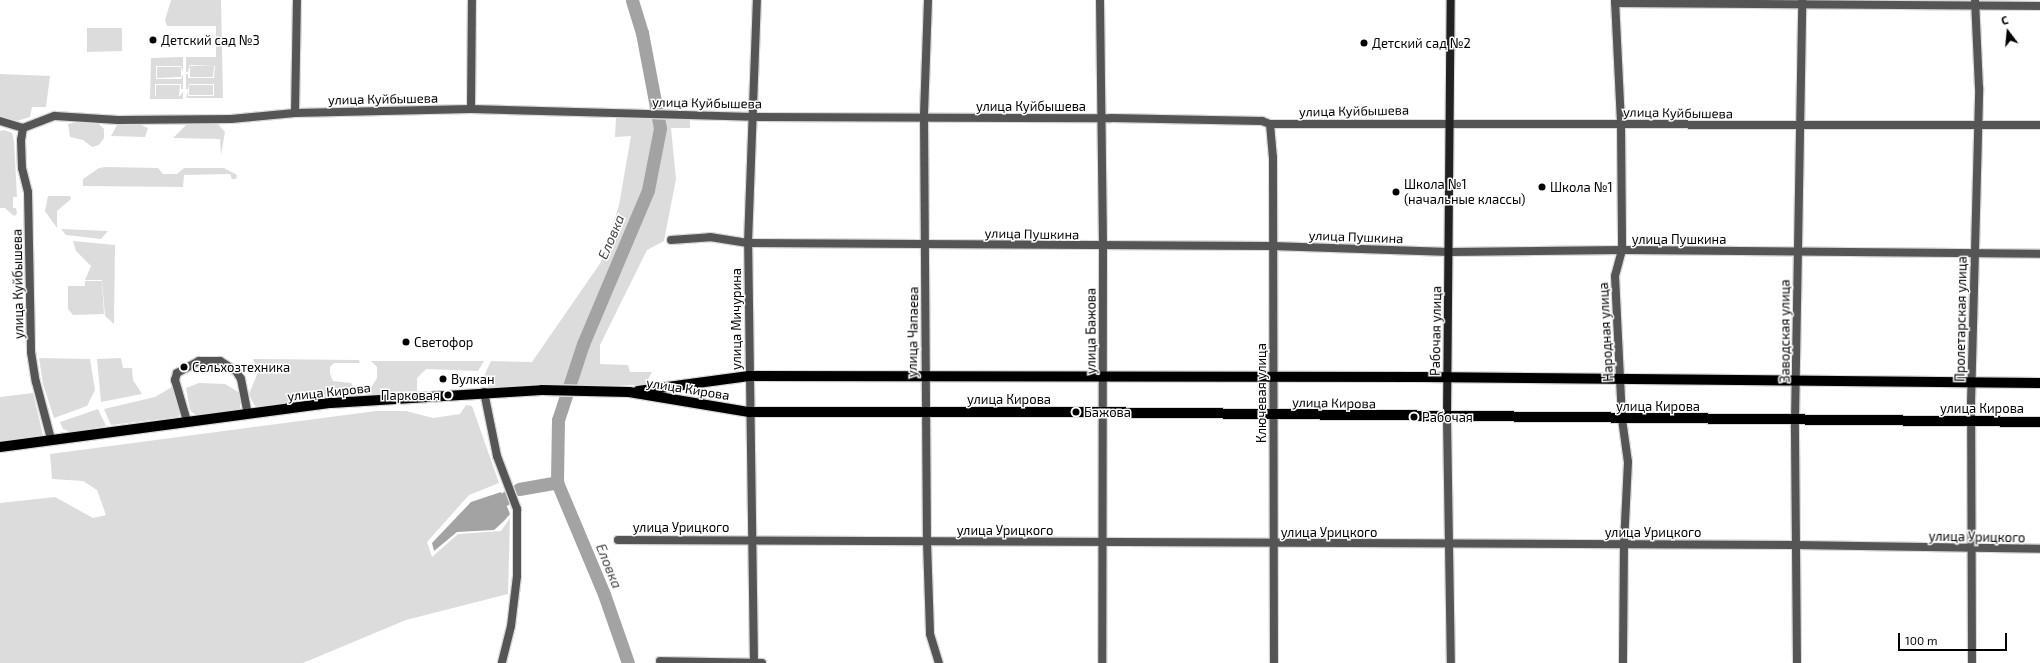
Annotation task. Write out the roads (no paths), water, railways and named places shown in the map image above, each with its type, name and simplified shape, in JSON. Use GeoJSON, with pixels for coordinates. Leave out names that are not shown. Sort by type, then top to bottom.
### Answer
{"type":"FeatureCollection","features":[{"type":"Feature","properties":{"kind":"main road","name":"Рабочая улица"},"geometry":{"type":"LineString","coordinates":[[1447,418],[1452,0]]}},
{"type":"Feature","properties":{"kind":"main road","name":"улица Кирова"},"geometry":{"type":"LineString","coordinates":[[629,392],[748,376],[925,375],[2040,383]]}},
{"type":"Feature","properties":{"kind":"main road","name":"улица Кирова"},"geometry":{"type":"LineString","coordinates":[[0,448],[51,439],[331,403],[484,392],[542,390],[629,392],[749,412],[1103,413],[1447,418],[2040,422]]}},
{"type":"Feature","properties":{"kind":"street"},"geometry":{"type":"LineString","coordinates":[[295,113],[297,0]]}},
{"type":"Feature","properties":{"kind":"street"},"geometry":{"type":"LineString","coordinates":[[471,110],[472,0]]}},
{"type":"Feature","properties":{"kind":"street","name":"улица Мичурина"},"geometry":{"type":"LineString","coordinates":[[756,0],[748,243],[748,376],[751,539],[756,662]]}},
{"type":"Feature","properties":{"kind":"street","name":"улица Чапаева"},"geometry":{"type":"LineString","coordinates":[[928,0],[924,117],[926,244],[926,542],[930,634],[939,663]]}},
{"type":"Feature","properties":{"kind":"street","name":"улица Бажова"},"geometry":{"type":"LineString","coordinates":[[1100,0],[1103,118],[1103,413],[1101,542],[1102,663]]}},
{"type":"Feature","properties":{"kind":"street"},"geometry":{"type":"LineString","coordinates":[[1615,2],[1975,3],[2040,6]]}},
{"type":"Feature","properties":{"kind":"street","name":"Народная улица"},"geometry":{"type":"LineString","coordinates":[[1615,2],[1622,124],[1622,250],[1615,276],[1622,419],[1628,462],[1624,544],[1623,663]]}},
{"type":"Feature","properties":{"kind":"street","name":"Заводская улица"},"geometry":{"type":"LineString","coordinates":[[1797,663],[1795,545],[1795,420],[1797,381],[1796,251],[1802,3]]}},
{"type":"Feature","properties":{"kind":"street","name":"Пролетарская улица"},"geometry":{"type":"LineString","coordinates":[[1972,663],[1970,421],[1979,88],[1975,3]]}},
{"type":"Feature","properties":{"kind":"street","name":"улица Куйбышева"},"geometry":{"type":"LineString","coordinates":[[51,439],[36,382],[32,352],[28,192],[22,168],[21,140],[23,128],[55,116],[118,120],[231,119],[295,113],[471,110],[753,117],[1103,118],[1262,121],[1270,124],[1450,122],[1800,126],[1977,124],[2040,126]]}},
{"type":"Feature","properties":{"kind":"street"},"geometry":{"type":"LineString","coordinates":[[0,121],[23,128]]}},
{"type":"Feature","properties":{"kind":"street","name":"Ключевая улица"},"geometry":{"type":"LineString","coordinates":[[1270,124],[1273,157],[1272,246],[1274,416],[1272,544],[1274,663]]}},
{"type":"Feature","properties":{"kind":"street","name":"улица Пушкина"},"geometry":{"type":"LineString","coordinates":[[671,240],[710,237],[748,243],[1103,247],[1272,246],[1450,252],[1622,250],[2040,254]]}},
{"type":"Feature","properties":{"kind":"street"},"geometry":{"type":"LineString","coordinates":[[187,421],[175,380],[177,373],[199,361],[220,361],[236,371],[241,379],[248,414]]}},
{"type":"Feature","properties":{"kind":"street"},"geometry":{"type":"LineString","coordinates":[[484,392],[497,456],[517,508],[517,576],[511,626],[502,663]]}},
{"type":"Feature","properties":{"kind":"street","name":"Рабочая улица"},"geometry":{"type":"LineString","coordinates":[[1447,418],[1451,663]]}},
{"type":"Feature","properties":{"kind":"street","name":"улица Урицкого"},"geometry":{"type":"LineString","coordinates":[[618,540],[751,539],[926,542],[1272,544],[1795,545],[2040,549]]}},
{"type":"Feature","properties":{"kind":"street"},"geometry":{"type":"LineString","coordinates":[[660,661],[756,662]]}},
{"type":"Feature","properties":{"kind":"waterway","name":"Еловка"},"geometry":{"type":"LineString","coordinates":[[628,663],[604,594],[557,482],[558,420],[583,344],[648,190],[660,128],[642,33],[632,0]]}},
{"type":"Feature","properties":{"kind":"waterway","name":"Еловка"},"geometry":{"type":"LineString","coordinates":[[519,489],[557,482]]}},
{"type":"Feature","properties":{"kind":"waterway","name":"Еловка"},"geometry":{"type":"LineString","coordinates":[[503,500],[507,497]]}},
{"type":"Feature","properties":{"kind":"place","name":"Детский сад №3"},"geometry":{"type":"Point","coordinates":[153,40]}},
{"type":"Feature","properties":{"kind":"place","name":"Детский сад №2"},"geometry":{"type":"Point","coordinates":[1364,43]}},
{"type":"Feature","properties":{"kind":"place","name":"Школа №1"},"geometry":{"type":"Point","coordinates":[1542,187]}},
{"type":"Feature","properties":{"kind":"place","name":"Школа №1 (начальные классы)"},"geometry":{"type":"Point","coordinates":[1396,192]}},
{"type":"Feature","properties":{"kind":"place","name":"Светофор"},"geometry":{"type":"Point","coordinates":[406,342]}},
{"type":"Feature","properties":{"kind":"place","name":"Сельхозтехника"},"geometry":{"type":"Point","coordinates":[184,367]}},
{"type":"Feature","properties":{"kind":"place","name":"Вулкан"},"geometry":{"type":"Point","coordinates":[443,379]}},
{"type":"Feature","properties":{"kind":"place","name":"Парковая"},"geometry":{"type":"Point","coordinates":[448,395]}},
{"type":"Feature","properties":{"kind":"place","name":"Бажова"},"geometry":{"type":"Point","coordinates":[1076,412]}},
{"type":"Feature","properties":{"kind":"place","name":"Рабочая"},"geometry":{"type":"Point","coordinates":[1414,417]}}]}
